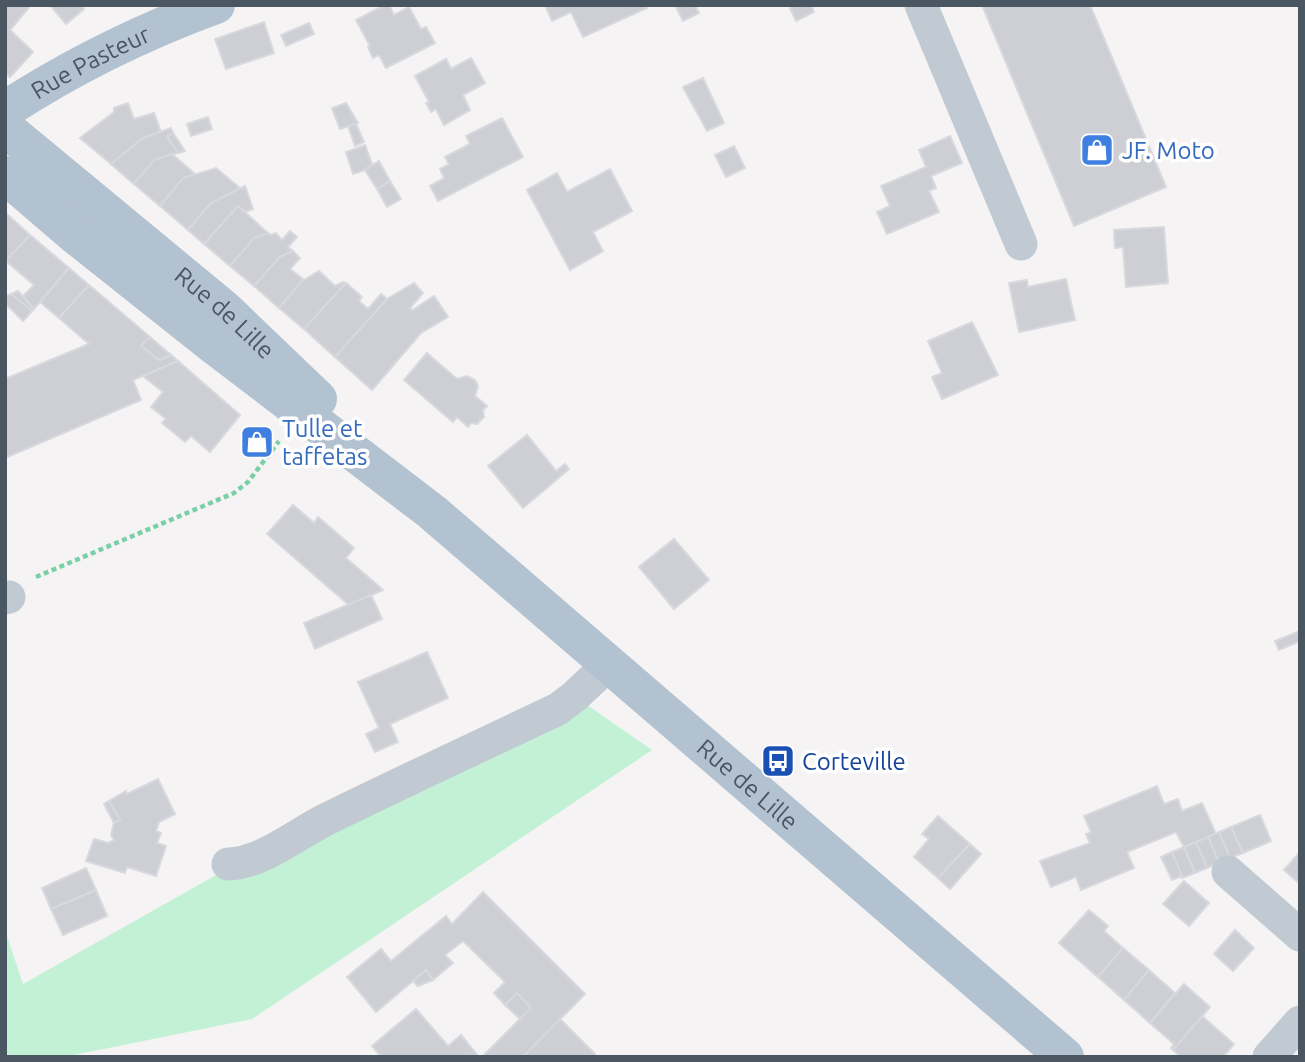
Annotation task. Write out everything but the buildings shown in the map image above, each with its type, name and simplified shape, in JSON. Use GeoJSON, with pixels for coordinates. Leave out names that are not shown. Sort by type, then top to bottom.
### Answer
{"type":"FeatureCollection","features":[{"type":"Feature","properties":{"kind":"main road","name":"Rue Pasteur"},"geometry":{"type":"LineString","coordinates":[[5,110],[66,73],[115,48],[216,5]]}},
{"type":"Feature","properties":{"kind":"main road","name":"Rue de Lille"},"geometry":{"type":"LineString","coordinates":[[5,128],[250,332],[432,512]]}},
{"type":"Feature","properties":{"kind":"main road","name":"Rue de Lille"},"geometry":{"type":"LineString","coordinates":[[5,175],[85,243],[432,512],[1065,1057]]}},
{"type":"Feature","properties":{"kind":"street"},"geometry":{"type":"LineString","coordinates":[[920,5],[1021,244]]}},
{"type":"Feature","properties":{"kind":"street"},"geometry":{"type":"LineString","coordinates":[[228,864],[259,856],[331,817],[558,709],[608,664]]}},
{"type":"Feature","properties":{"kind":"street"},"geometry":{"type":"LineString","coordinates":[[1228,872],[1300,934]]}},
{"type":"Feature","properties":{"kind":"street"},"geometry":{"type":"LineString","coordinates":[[1269,1057],[1300,1022]]}},
{"type":"Feature","properties":{"kind":"path"},"geometry":{"type":"LineString","coordinates":[[7,597],[25,581],[234,493],[248,482],[301,412]]}},
{"type":"Feature","properties":{"kind":"green space"},"geometry":{"type":"Polygon","coordinates":[[[580,700],[652,750],[252,1019],[64,1057],[5,1057],[5,930],[23,984],[326,813],[580,700]]]}},
{"type":"Feature","properties":{"kind":"place","name":"JF. Moto"},"geometry":{"type":"Point","coordinates":[1097,150]}},
{"type":"Feature","properties":{"kind":"place","name":"Tulle et taffetas"},"geometry":{"type":"Point","coordinates":[257,442]}},
{"type":"Feature","properties":{"kind":"place","name":"Corteville"},"geometry":{"type":"Point","coordinates":[778,761]}}]}
